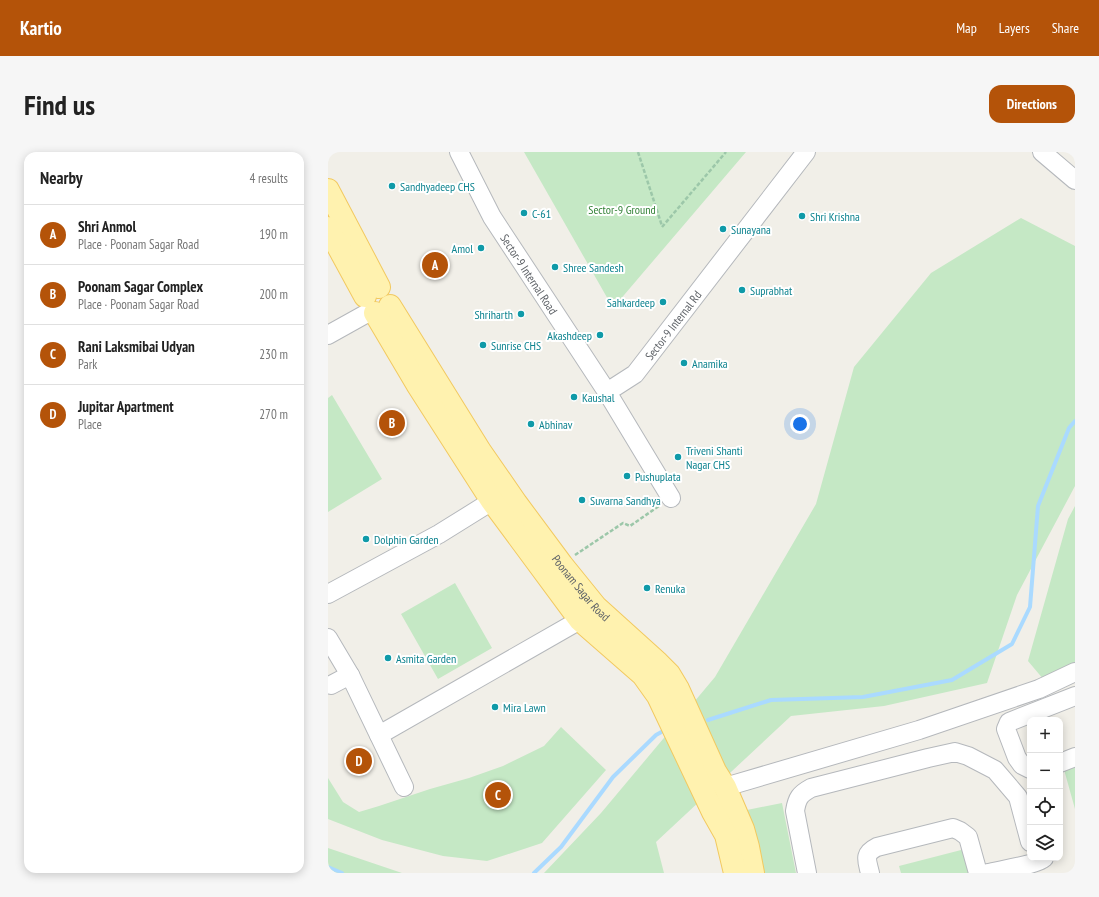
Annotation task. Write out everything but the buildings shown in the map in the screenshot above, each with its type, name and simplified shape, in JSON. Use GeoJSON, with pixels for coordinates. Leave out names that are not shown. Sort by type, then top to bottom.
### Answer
{"type":"FeatureCollection","features":[{"type":"Feature","properties":{"kind":"main road","name":"Poonam Sagar Road"},"geometry":{"type":"LineString","coordinates":[[328,190],[376,302],[417,384],[492,501],[588,614],[643,675],[658,696],[713,779],[743,829],[753,873]]}},
{"type":"Feature","properties":{"kind":"main road","name":"Poonam Sagar Road"},"geometry":{"type":"LineString","coordinates":[[328,228],[376,302],[516,503],[562,565],[588,614],[658,663],[669,674],[678,689],[713,779],[735,873]]}},
{"type":"Feature","properties":{"kind":"street","name":"Sector-9 Internal Road"},"geometry":{"type":"LineString","coordinates":[[459,152],[492,217],[607,392]]}},
{"type":"Feature","properties":{"kind":"street","name":"Sector-9 Internal Rd"},"geometry":{"type":"LineString","coordinates":[[607,392],[635,374],[806,152]]}},
{"type":"Feature","properties":{"kind":"street"},"geometry":{"type":"LineString","coordinates":[[1042,152],[1075,180]]}},
{"type":"Feature","properties":{"kind":"street"},"geometry":{"type":"LineString","coordinates":[[331,333],[376,302]]}},
{"type":"Feature","properties":{"kind":"street"},"geometry":{"type":"LineString","coordinates":[[607,392],[671,498]]}},
{"type":"Feature","properties":{"kind":"street"},"geometry":{"type":"LineString","coordinates":[[328,594],[433,530],[492,501]]}},
{"type":"Feature","properties":{"kind":"street"},"geometry":{"type":"LineString","coordinates":[[379,735],[588,614]]}},
{"type":"Feature","properties":{"kind":"street"},"geometry":{"type":"LineString","coordinates":[[328,638],[350,674],[404,787]]}},
{"type":"Feature","properties":{"kind":"street"},"geometry":{"type":"LineString","coordinates":[[713,779],[919,730],[1039,689],[1075,672]]}},
{"type":"Feature","properties":{"kind":"street"},"geometry":{"type":"LineString","coordinates":[[331,684],[350,674]]}},
{"type":"Feature","properties":{"kind":"street"},"geometry":{"type":"LineString","coordinates":[[1027,768],[1022,765],[1017,758],[1006,729],[1009,722],[1075,696]]}},
{"type":"Feature","properties":{"kind":"street"},"geometry":{"type":"LineString","coordinates":[[919,730],[928,758]]}},
{"type":"Feature","properties":{"kind":"street"},"geometry":{"type":"LineString","coordinates":[[807,873],[796,811],[796,803],[799,797],[811,788],[955,752],[968,756],[1015,779],[1027,790]]}},
{"type":"Feature","properties":{"kind":"street"},"geometry":{"type":"LineString","coordinates":[[1063,761],[1075,757]]}},
{"type":"Feature","properties":{"kind":"street"},"geometry":{"type":"LineString","coordinates":[[995,770],[1018,797],[1027,831]]}},
{"type":"Feature","properties":{"kind":"street"},"geometry":{"type":"LineString","coordinates":[[870,873],[866,857],[870,850],[953,828],[968,837],[978,873]]}},
{"type":"Feature","properties":{"kind":"street"},"geometry":{"type":"LineString","coordinates":[[1035,861],[1038,873]]}},
{"type":"Feature","properties":{"kind":"street"},"geometry":{"type":"LineString","coordinates":[[988,873],[1038,861]]}},
{"type":"Feature","properties":{"kind":"path"},"geometry":{"type":"LineString","coordinates":[[638,152],[662,226],[726,152]]}},
{"type":"Feature","properties":{"kind":"path"},"geometry":{"type":"LineString","coordinates":[[562,565],[622,523],[630,526],[671,498]]}},
{"type":"Feature","properties":{"kind":"green space","name":"Sector-9 Ground"},"geometry":{"type":"Polygon","coordinates":[[[524,152],[746,152],[613,308],[524,152]]]}},
{"type":"Feature","properties":{"kind":"green space"},"geometry":{"type":"Polygon","coordinates":[[[1021,218],[1075,246],[1075,486],[1017,595],[987,683],[884,706],[791,716],[656,842],[664,873],[544,873],[601,813],[715,677],[816,504],[854,367],[931,273],[1021,218]]]}},
{"type":"Feature","properties":{"kind":"green space"},"geometry":{"type":"Polygon","coordinates":[[[332,395],[382,479],[328,512],[328,398],[332,395]]]}},
{"type":"Feature","properties":{"kind":"green space"},"geometry":{"type":"Polygon","coordinates":[[[1075,506],[1075,666],[1044,680],[1028,661],[1068,519],[1075,506]]]}},
{"type":"Feature","properties":{"kind":"green space"},"geometry":{"type":"Polygon","coordinates":[[[455,583],[492,648],[438,679],[401,614],[455,583]]]}},
{"type":"Feature","properties":{"kind":"green space"},"geometry":{"type":"Polygon","coordinates":[[[561,727],[606,770],[542,843],[487,861],[443,856],[382,840],[328,819],[328,778],[343,802],[359,812],[503,766],[544,746],[561,727]]]}},
{"type":"Feature","properties":{"kind":"green space"},"geometry":{"type":"Polygon","coordinates":[[[1075,763],[1075,809],[1063,766],[1075,763]]]}},
{"type":"Feature","properties":{"kind":"green space"},"geometry":{"type":"Polygon","coordinates":[[[782,803],[796,873],[754,873],[742,811],[782,803]]]}},
{"type":"Feature","properties":{"kind":"green space"},"geometry":{"type":"Polygon","coordinates":[[[328,848],[402,873],[328,873],[328,848]]]}},
{"type":"Feature","properties":{"kind":"green space"},"geometry":{"type":"Polygon","coordinates":[[[965,849],[972,873],[901,873],[899,866],[965,849]]]}},
{"type":"Feature","properties":{"kind":"waterway"},"geometry":{"type":"LineString","coordinates":[[708,720],[771,700],[863,697],[952,680],[1012,644],[1030,607],[1038,506],[1069,428],[1075,421]]}},
{"type":"Feature","properties":{"kind":"waterway"},"geometry":{"type":"LineString","coordinates":[[534,873],[561,847],[613,777],[656,735],[665,730]]}},
{"type":"Feature","properties":{"kind":"waterway"},"geometry":{"type":"LineString","coordinates":[[328,867],[342,873]]}},
{"type":"Feature","properties":{"kind":"place","name":"Sandhyadeep CHS"},"geometry":{"type":"Point","coordinates":[392,186]}},
{"type":"Feature","properties":{"kind":"place","name":"C-61"},"geometry":{"type":"Point","coordinates":[524,213]}},
{"type":"Feature","properties":{"kind":"place","name":"Shri Krishna"},"geometry":{"type":"Point","coordinates":[802,216]}},
{"type":"Feature","properties":{"kind":"place","name":"Sunayana"},"geometry":{"type":"Point","coordinates":[723,229]}},
{"type":"Feature","properties":{"kind":"place","name":"Amol"},"geometry":{"type":"Point","coordinates":[481,248]}},
{"type":"Feature","properties":{"kind":"place","name":"Shri Anmol"},"geometry":{"type":"Point","coordinates":[435,265]}},
{"type":"Feature","properties":{"kind":"place","name":"Shree Sandesh"},"geometry":{"type":"Point","coordinates":[555,267]}},
{"type":"Feature","properties":{"kind":"place","name":"Suprabhat"},"geometry":{"type":"Point","coordinates":[742,290]}},
{"type":"Feature","properties":{"kind":"place","name":"Sahkardeep"},"geometry":{"type":"Point","coordinates":[663,302]}},
{"type":"Feature","properties":{"kind":"place","name":"Shriharth"},"geometry":{"type":"Point","coordinates":[521,314]}},
{"type":"Feature","properties":{"kind":"place","name":"Akashdeep"},"geometry":{"type":"Point","coordinates":[600,335]}},
{"type":"Feature","properties":{"kind":"place","name":"Sunrise CHS"},"geometry":{"type":"Point","coordinates":[483,345]}},
{"type":"Feature","properties":{"kind":"place","name":"Anamika"},"geometry":{"type":"Point","coordinates":[684,363]}},
{"type":"Feature","properties":{"kind":"place","name":"Kaushal"},"geometry":{"type":"Point","coordinates":[574,397]}},
{"type":"Feature","properties":{"kind":"place","name":"Poonam Sagar Complex"},"geometry":{"type":"Point","coordinates":[392,423]}},
{"type":"Feature","properties":{"kind":"place","name":"Abhinav"},"geometry":{"type":"Point","coordinates":[531,424]}},
{"type":"Feature","properties":{"kind":"place","name":"Triveni Shanti Nagar CHS"},"geometry":{"type":"Point","coordinates":[678,457]}},
{"type":"Feature","properties":{"kind":"place","name":"Pushuplata"},"geometry":{"type":"Point","coordinates":[627,476]}},
{"type":"Feature","properties":{"kind":"place","name":"Suvarna Sandhya"},"geometry":{"type":"Point","coordinates":[582,500]}},
{"type":"Feature","properties":{"kind":"place","name":"Dolphin Garden"},"geometry":{"type":"Point","coordinates":[366,539]}},
{"type":"Feature","properties":{"kind":"place","name":"Renuka"},"geometry":{"type":"Point","coordinates":[647,588]}},
{"type":"Feature","properties":{"kind":"place","name":"Asmita Garden"},"geometry":{"type":"Point","coordinates":[388,658]}},
{"type":"Feature","properties":{"kind":"place","name":"Mira Lawn"},"geometry":{"type":"Point","coordinates":[495,707]}},
{"type":"Feature","properties":{"kind":"place","name":"Jupitar Apartment"},"geometry":{"type":"Point","coordinates":[359,761]}},
{"type":"Feature","properties":{"kind":"place","name":"Rani Laksmibai Udyan"},"geometry":{"type":"Point","coordinates":[498,795]}}]}
